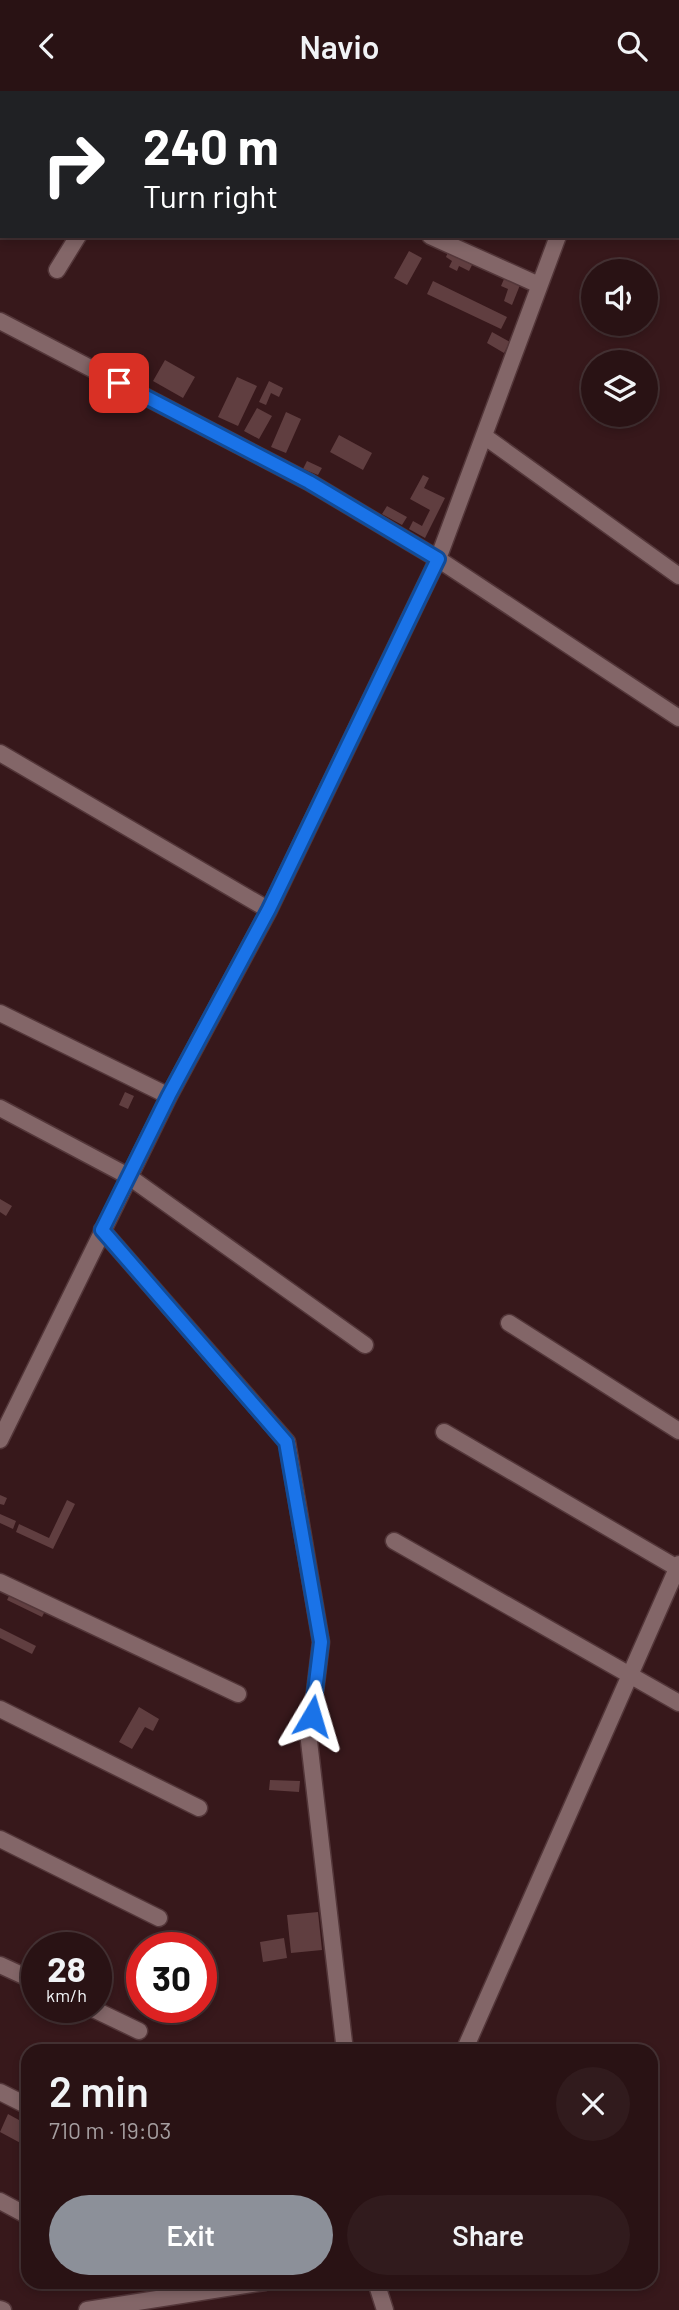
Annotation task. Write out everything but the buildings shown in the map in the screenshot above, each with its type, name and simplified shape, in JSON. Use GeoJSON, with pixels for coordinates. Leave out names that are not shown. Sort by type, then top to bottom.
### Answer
{"type":"FeatureCollection","features":[{"type":"Feature","properties":{"kind":"street"},"geometry":{"type":"LineString","coordinates":[[57,270],[77,238]]}},
{"type":"Feature","properties":{"kind":"street"},"geometry":{"type":"LineString","coordinates":[[434,238],[539,285]]}},
{"type":"Feature","properties":{"kind":"street"},"geometry":{"type":"LineString","coordinates":[[0,1440],[169,1095],[269,909],[438,559],[557,238]]}},
{"type":"Feature","properties":{"kind":"street"},"geometry":{"type":"LineString","coordinates":[[0,321],[309,482],[438,559],[679,718]]}},
{"type":"Feature","properties":{"kind":"street"},"geometry":{"type":"LineString","coordinates":[[484,436],[679,576]]}},
{"type":"Feature","properties":{"kind":"street"},"geometry":{"type":"LineString","coordinates":[[0,753],[269,909]]}},
{"type":"Feature","properties":{"kind":"street"},"geometry":{"type":"LineString","coordinates":[[0,1013],[169,1095]]}},
{"type":"Feature","properties":{"kind":"street"},"geometry":{"type":"LineString","coordinates":[[0,1108],[128,1176],[365,1345]]}},
{"type":"Feature","properties":{"kind":"street"},"geometry":{"type":"LineString","coordinates":[[102,1230],[286,1442],[321,1642],[309,1741],[344,2044]]}},
{"type":"Feature","properties":{"kind":"street"},"geometry":{"type":"LineString","coordinates":[[509,1323],[679,1431]]}},
{"type":"Feature","properties":{"kind":"street"},"geometry":{"type":"LineString","coordinates":[[444,1432],[678,1567],[467,2044]]}},
{"type":"Feature","properties":{"kind":"street"},"geometry":{"type":"LineString","coordinates":[[394,1541],[679,1703]]}},
{"type":"Feature","properties":{"kind":"street"},"geometry":{"type":"LineString","coordinates":[[0,1581],[238,1695]]}},
{"type":"Feature","properties":{"kind":"street"},"geometry":{"type":"LineString","coordinates":[[0,1709],[199,1808]]}},
{"type":"Feature","properties":{"kind":"street"},"geometry":{"type":"LineString","coordinates":[[0,1839],[159,1918]]}},
{"type":"Feature","properties":{"kind":"street"},"geometry":{"type":"LineString","coordinates":[[0,1965],[21,1975]]}},
{"type":"Feature","properties":{"kind":"street"},"geometry":{"type":"LineString","coordinates":[[112,2018],[139,2031]]}},
{"type":"Feature","properties":{"kind":"street"},"geometry":{"type":"LineString","coordinates":[[0,2092],[21,2102]]}},
{"type":"Feature","properties":{"kind":"street"},"geometry":{"type":"LineString","coordinates":[[0,2201],[21,2212]]}},
{"type":"Feature","properties":{"kind":"street"},"geometry":{"type":"LineString","coordinates":[[87,2310],[220,2289]]}},
{"type":"Feature","properties":{"kind":"street"},"geometry":{"type":"LineString","coordinates":[[378,2289],[385,2310]]}},
{"type":"Feature","properties":{"kind":"route"},"geometry":{"type":"LineString","coordinates":[[119,383],[309,482],[438,559],[269,909],[169,1095],[102,1230],[286,1442],[321,1642],[312,1716]]}}]}
